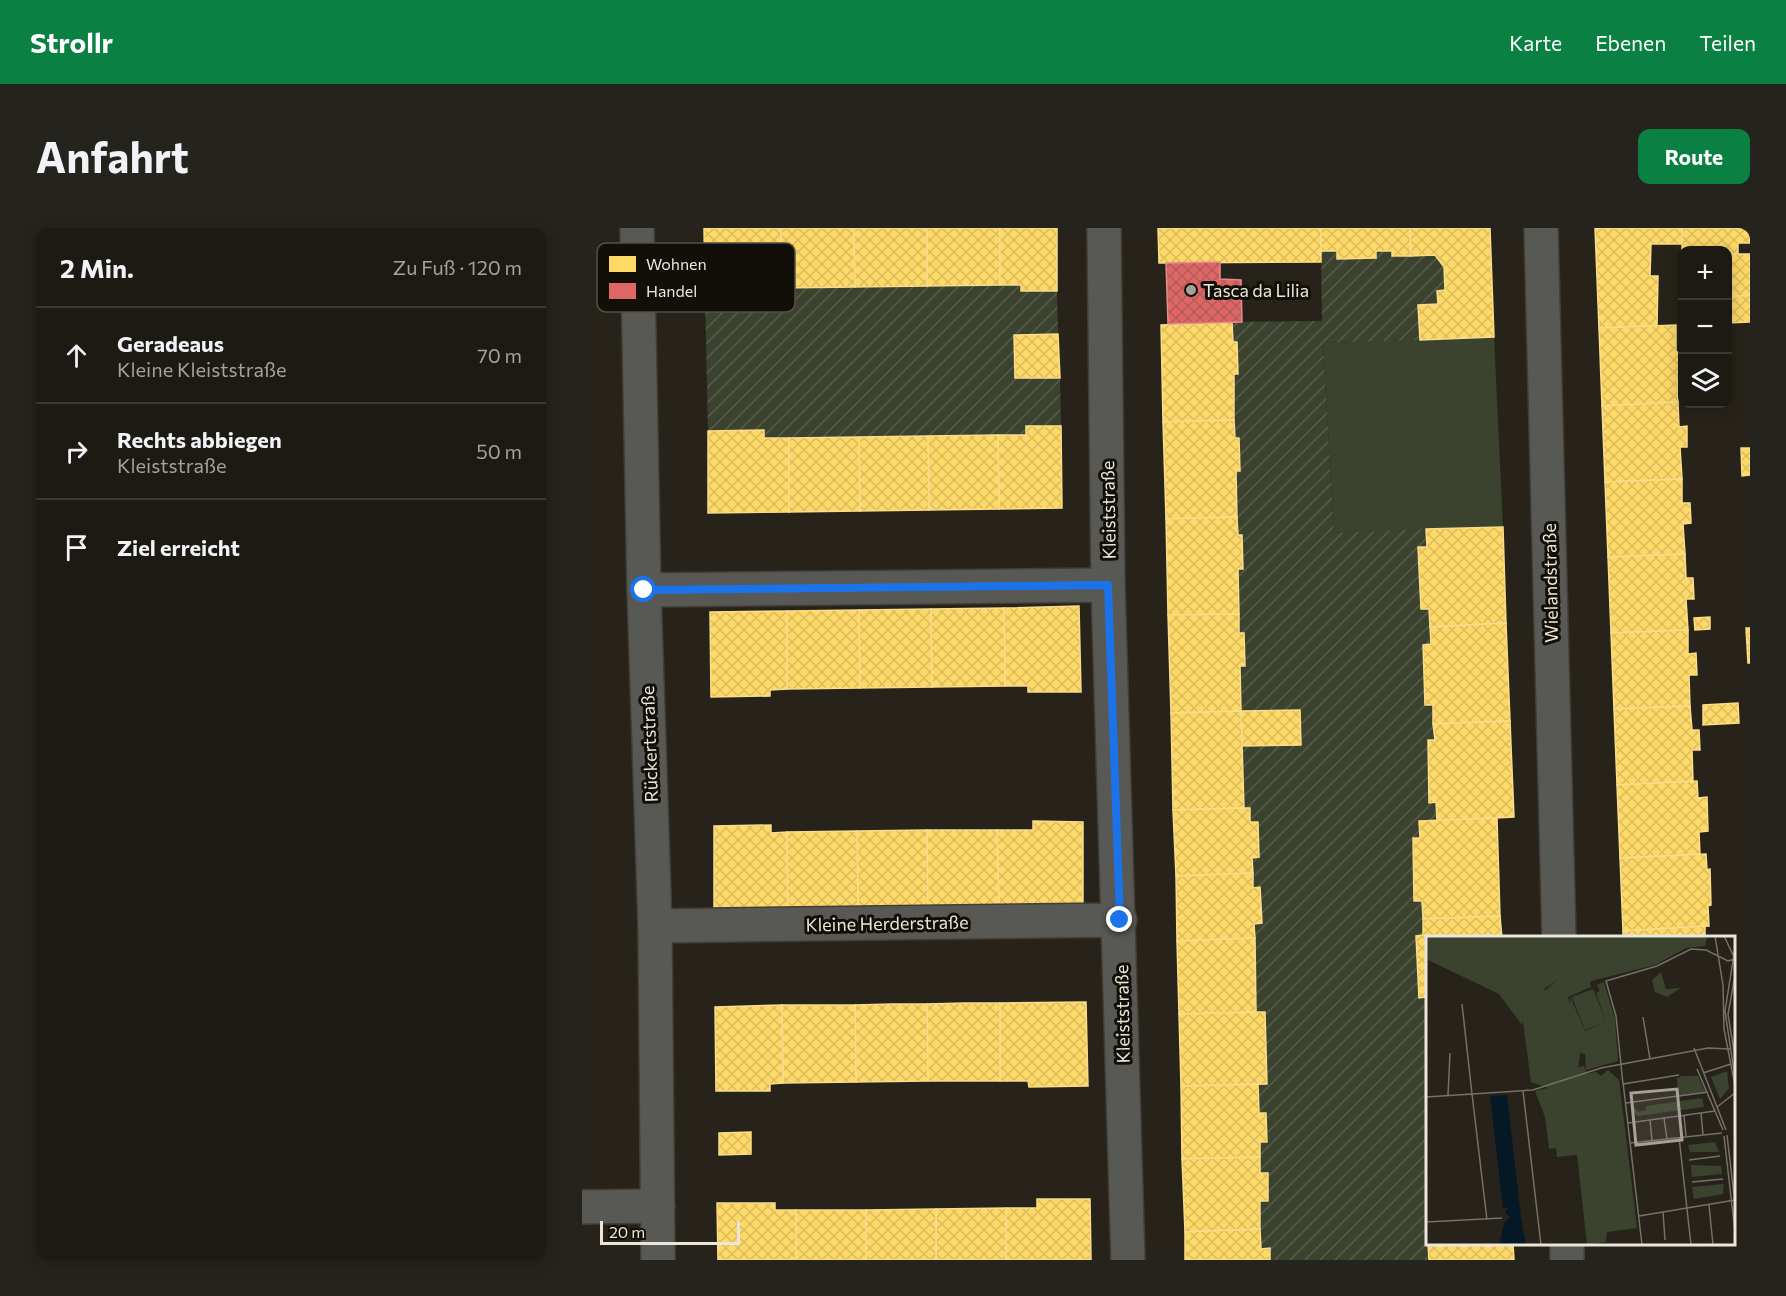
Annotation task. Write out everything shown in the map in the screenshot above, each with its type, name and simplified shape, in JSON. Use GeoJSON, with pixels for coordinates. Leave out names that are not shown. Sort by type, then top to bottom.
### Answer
{"type":"FeatureCollection","features":[{"type":"Feature","properties":{"kind":"street","name":"Rückertstraße"},"geometry":{"type":"LineString","coordinates":[[637,228],[637,243]]}},
{"type":"Feature","properties":{"kind":"street","name":"Kleiststraße"},"geometry":{"type":"LineString","coordinates":[[1104,228],[1108,585],[1120,920],[1128,1260]]}},
{"type":"Feature","properties":{"kind":"street","name":"Wielandstraße"},"geometry":{"type":"LineString","coordinates":[[1541,228],[1559,936]]}},
{"type":"Feature","properties":{"kind":"street","name":"Rückertstraße"},"geometry":{"type":"LineString","coordinates":[[639,312],[644,590],[655,926],[658,1260]]}},
{"type":"Feature","properties":{"kind":"street"},"geometry":{"type":"LineString","coordinates":[[644,590],[1108,585]]}},
{"type":"Feature","properties":{"kind":"street","name":"Kleine Herderstraße"},"geometry":{"type":"LineString","coordinates":[[655,926],[1120,920]]}},
{"type":"Feature","properties":{"kind":"street"},"geometry":{"type":"LineString","coordinates":[[582,1207],[658,1206]]}},
{"type":"Feature","properties":{"kind":"green space"},"geometry":{"type":"Polygon","coordinates":[[[1321,251],[1337,251],[1337,259],[1375,258],[1376,251],[1392,251],[1393,256],[1435,255],[1444,267],[1445,290],[1437,291],[1438,304],[1418,305],[1420,340],[1323,343],[1334,533],[1426,529],[1427,547],[1421,609],[1429,609],[1431,644],[1423,645],[1425,704],[1433,705],[1435,740],[1428,741],[1429,802],[1436,802],[1437,821],[1420,838],[1413,838],[1414,901],[1422,901],[1423,935],[1416,936],[1420,998],[1426,997],[1426,1245],[1429,1245],[1429,1260],[1270,1260],[1270,1249],[1261,1249],[1260,1201],[1268,1201],[1268,1173],[1260,1173],[1260,1142],[1267,1142],[1266,1113],[1259,1113],[1258,1084],[1267,1084],[1265,1012],[1256,1012],[1254,924],[1262,923],[1259,887],[1253,888],[1252,858],[1259,857],[1258,822],[1250,822],[1250,808],[1244,808],[1240,666],[1245,665],[1244,633],[1239,633],[1238,569],[1242,535],[1238,535],[1236,471],[1240,470],[1239,438],[1235,438],[1234,374],[1238,373],[1237,342],[1233,342],[1232,322],[1322,321],[1321,251]]]}},
{"type":"Feature","properties":{"kind":"green space"},"geometry":{"type":"Polygon","coordinates":[[[1021,285],[1022,291],[1057,291],[1058,334],[1014,335],[1015,378],[1060,378],[1061,426],[1026,426],[1026,435],[764,438],[763,430],[708,431],[705,312],[795,312],[795,289],[1021,285]]]}},
{"type":"Feature","properties":{"kind":"green space"},"geometry":{"type":"Polygon","coordinates":[[[1494,337],[1503,527],[1334,533],[1323,343],[1494,337]]]}},
{"type":"Feature","properties":{"kind":"building: Wohnen"},"geometry":{"type":"Polygon","coordinates":[[[704,228],[781,228],[781,243],[704,243],[704,228]]]}},
{"type":"Feature","properties":{"kind":"building: Wohnen"},"geometry":{"type":"Polygon","coordinates":[[[781,228],[854,228],[855,287],[795,288],[795,243],[781,243],[781,228]]]}},
{"type":"Feature","properties":{"kind":"building: Wohnen"},"geometry":{"type":"Polygon","coordinates":[[[854,228],[927,228],[927,286],[855,287],[854,228]]]}},
{"type":"Feature","properties":{"kind":"building: Wohnen"},"geometry":{"type":"Polygon","coordinates":[[[927,228],[1000,228],[1000,285],[927,286],[927,228]]]}},
{"type":"Feature","properties":{"kind":"building: Wohnen"},"geometry":{"type":"Polygon","coordinates":[[[1000,228],[1057,228],[1057,291],[1021,291],[1021,285],[1000,285],[1000,228]]]}},
{"type":"Feature","properties":{"kind":"building: Wohnen"},"geometry":{"type":"Polygon","coordinates":[[[1158,228],[1321,228],[1321,262],[1159,263],[1158,228]]]}},
{"type":"Feature","properties":{"kind":"building: Wohnen"},"geometry":{"type":"Polygon","coordinates":[[[1321,228],[1410,228],[1411,256],[1392,256],[1392,251],[1376,251],[1376,258],[1337,259],[1337,251],[1321,251],[1321,228]]]}},
{"type":"Feature","properties":{"kind":"building: Wohnen"},"geometry":{"type":"Polygon","coordinates":[[[1410,228],[1490,228],[1494,337],[1420,340],[1418,305],[1438,304],[1437,291],[1445,290],[1444,267],[1435,255],[1411,256],[1410,228]]]}},
{"type":"Feature","properties":{"kind":"building: Wohnen"},"geometry":{"type":"Polygon","coordinates":[[[1595,228],[1682,228],[1682,244],[1651,244],[1650,276],[1658,276],[1657,326],[1599,328],[1595,228]]]}},
{"type":"Feature","properties":{"kind":"building: Wohnen"},"geometry":{"type":"Polygon","coordinates":[[[1682,228],[1750,228],[1750,243],[1738,243],[1738,254],[1732,254],[1732,246],[1682,246],[1682,228]]]}},
{"type":"Feature","properties":{"kind":"building: Wohnen"},"geometry":{"type":"Polygon","coordinates":[[[1732,254],[1750,254],[1750,295],[1732,297],[1732,254]]]}},
{"type":"Feature","properties":{"kind":"building: Wohnen"},"geometry":{"type":"Polygon","coordinates":[[[1750,295],[1750,322],[1732,323],[1732,297],[1750,295]]]}},
{"type":"Feature","properties":{"kind":"building: Wohnen"},"geometry":{"type":"Polygon","coordinates":[[[1232,322],[1233,342],[1237,342],[1238,374],[1234,374],[1234,420],[1163,422],[1161,325],[1232,322]]]}},
{"type":"Feature","properties":{"kind":"building: Wohnen"},"geometry":{"type":"Polygon","coordinates":[[[1676,325],[1678,402],[1602,406],[1599,328],[1676,325]]]}},
{"type":"Feature","properties":{"kind":"building: Wohnen"},"geometry":{"type":"Polygon","coordinates":[[[1058,334],[1060,378],[1015,378],[1014,335],[1058,334]]]}},
{"type":"Feature","properties":{"kind":"building: Wohnen"},"geometry":{"type":"Polygon","coordinates":[[[1678,402],[1679,427],[1687,426],[1687,447],[1680,447],[1682,479],[1605,482],[1602,406],[1678,402]]]}},
{"type":"Feature","properties":{"kind":"building: Wohnen"},"geometry":{"type":"Polygon","coordinates":[[[1234,420],[1235,438],[1239,438],[1240,471],[1236,471],[1237,517],[1166,519],[1163,422],[1234,420]]]}},
{"type":"Feature","properties":{"kind":"building: Wohnen"},"geometry":{"type":"Polygon","coordinates":[[[1026,426],[1061,426],[1062,508],[999,509],[998,435],[1026,435],[1026,426]]]}},
{"type":"Feature","properties":{"kind":"building: Wohnen"},"geometry":{"type":"Polygon","coordinates":[[[764,430],[764,438],[789,438],[789,512],[708,513],[708,431],[764,430]]]}},
{"type":"Feature","properties":{"kind":"building: Wohnen"},"geometry":{"type":"Polygon","coordinates":[[[998,435],[999,509],[929,510],[928,436],[998,435]]]}},
{"type":"Feature","properties":{"kind":"building: Wohnen"},"geometry":{"type":"Polygon","coordinates":[[[928,436],[929,510],[860,511],[859,437],[928,436]]]}},
{"type":"Feature","properties":{"kind":"building: Wohnen"},"geometry":{"type":"Polygon","coordinates":[[[859,437],[860,511],[789,512],[789,438],[859,437]]]}},
{"type":"Feature","properties":{"kind":"building: Wohnen"},"geometry":{"type":"Polygon","coordinates":[[[1741,448],[1750,448],[1750,475],[1742,476],[1741,448]]]}},
{"type":"Feature","properties":{"kind":"building: Wohnen"},"geometry":{"type":"Polygon","coordinates":[[[1682,479],[1682,503],[1690,503],[1691,523],[1683,524],[1685,554],[1608,557],[1605,482],[1682,479]]]}},
{"type":"Feature","properties":{"kind":"building: Wohnen"},"geometry":{"type":"Polygon","coordinates":[[[1237,517],[1238,535],[1242,535],[1243,569],[1238,569],[1239,614],[1168,615],[1166,519],[1237,517]]]}},
{"type":"Feature","properties":{"kind":"building: Wohnen"},"geometry":{"type":"Polygon","coordinates":[[[1503,527],[1506,623],[1430,627],[1429,609],[1421,609],[1418,547],[1427,547],[1426,529],[1503,527]]]}},
{"type":"Feature","properties":{"kind":"building: Wohnen"},"geometry":{"type":"Polygon","coordinates":[[[1685,554],[1686,578],[1693,578],[1694,599],[1686,599],[1688,630],[1611,633],[1608,557],[1685,554]]]}},
{"type":"Feature","properties":{"kind":"building: Wohnen"},"geometry":{"type":"Polygon","coordinates":[[[1079,606],[1081,692],[1028,692],[1028,686],[1005,686],[1004,608],[1079,606]]]}},
{"type":"Feature","properties":{"kind":"building: Wohnen"},"geometry":{"type":"Polygon","coordinates":[[[1004,608],[1005,686],[932,687],[931,609],[1004,608]]]}},
{"type":"Feature","properties":{"kind":"building: Wohnen"},"geometry":{"type":"Polygon","coordinates":[[[931,609],[932,687],[860,688],[859,610],[931,609]]]}},
{"type":"Feature","properties":{"kind":"building: Wohnen"},"geometry":{"type":"Polygon","coordinates":[[[859,610],[860,688],[787,689],[787,611],[859,610]]]}},
{"type":"Feature","properties":{"kind":"building: Wohnen"},"geometry":{"type":"Polygon","coordinates":[[[787,611],[787,689],[770,690],[770,696],[711,697],[710,612],[787,611]]]}},
{"type":"Feature","properties":{"kind":"building: Wohnen"},"geometry":{"type":"Polygon","coordinates":[[[1239,614],[1239,633],[1244,633],[1245,666],[1240,666],[1241,711],[1171,713],[1168,615],[1239,614]]]}},
{"type":"Feature","properties":{"kind":"building: Wohnen"},"geometry":{"type":"Polygon","coordinates":[[[1710,617],[1710,629],[1695,630],[1694,618],[1710,617]]]}},
{"type":"Feature","properties":{"kind":"building: Wohnen"},"geometry":{"type":"Polygon","coordinates":[[[1506,623],[1510,721],[1433,724],[1433,705],[1425,705],[1423,645],[1431,644],[1430,627],[1506,623]]]}},
{"type":"Feature","properties":{"kind":"building: Wohnen"},"geometry":{"type":"Polygon","coordinates":[[[1746,628],[1750,628],[1750,663],[1748,663],[1746,628]]]}},
{"type":"Feature","properties":{"kind":"building: Wohnen"},"geometry":{"type":"Polygon","coordinates":[[[1688,630],[1688,654],[1696,653],[1697,675],[1689,675],[1690,706],[1614,709],[1611,633],[1688,630]]]}},
{"type":"Feature","properties":{"kind":"building: Wohnen"},"geometry":{"type":"Polygon","coordinates":[[[1738,703],[1739,723],[1703,725],[1703,705],[1738,703]]]}},
{"type":"Feature","properties":{"kind":"building: Wohnen"},"geometry":{"type":"Polygon","coordinates":[[[1690,706],[1692,730],[1699,730],[1700,750],[1692,750],[1693,781],[1617,785],[1614,709],[1690,706]]]}},
{"type":"Feature","properties":{"kind":"building: Wohnen"},"geometry":{"type":"Polygon","coordinates":[[[1300,710],[1301,745],[1242,746],[1241,711],[1300,710]]]}},
{"type":"Feature","properties":{"kind":"building: Wohnen"},"geometry":{"type":"Polygon","coordinates":[[[1241,711],[1244,808],[1173,810],[1171,713],[1241,711]]]}},
{"type":"Feature","properties":{"kind":"building: Wohnen"},"geometry":{"type":"Polygon","coordinates":[[[1510,721],[1514,817],[1437,821],[1436,802],[1429,803],[1428,740],[1435,740],[1433,724],[1510,721]]]}},
{"type":"Feature","properties":{"kind":"building: Wohnen"},"geometry":{"type":"Polygon","coordinates":[[[1697,781],[1698,798],[1707,797],[1708,831],[1699,832],[1700,854],[1620,858],[1617,785],[1697,781]]]}},
{"type":"Feature","properties":{"kind":"building: Wohnen"},"geometry":{"type":"Polygon","coordinates":[[[1250,808],[1250,822],[1258,822],[1259,857],[1252,858],[1253,873],[1176,876],[1173,810],[1250,808]]]}},
{"type":"Feature","properties":{"kind":"building: Wohnen"},"geometry":{"type":"Polygon","coordinates":[[[1497,818],[1500,916],[1423,919],[1422,901],[1414,901],[1413,838],[1420,838],[1419,821],[1497,818]]]}},
{"type":"Feature","properties":{"kind":"building: Wohnen"},"geometry":{"type":"Polygon","coordinates":[[[1033,821],[1083,822],[1083,907],[999,906],[997,830],[1033,830],[1033,821]]]}},
{"type":"Feature","properties":{"kind":"building: Wohnen"},"geometry":{"type":"Polygon","coordinates":[[[771,825],[771,833],[787,832],[788,908],[714,909],[714,826],[771,825]]]}},
{"type":"Feature","properties":{"kind":"building: Wohnen"},"geometry":{"type":"Polygon","coordinates":[[[927,830],[928,906],[858,907],[857,831],[927,830]]]}},
{"type":"Feature","properties":{"kind":"building: Wohnen"},"geometry":{"type":"Polygon","coordinates":[[[927,830],[997,830],[999,906],[928,906],[927,830]]]}},
{"type":"Feature","properties":{"kind":"building: Wohnen"},"geometry":{"type":"Polygon","coordinates":[[[857,831],[858,907],[788,908],[787,832],[857,831]]]}},
{"type":"Feature","properties":{"kind":"building: Wohnen"},"geometry":{"type":"Polygon","coordinates":[[[1706,854],[1707,870],[1710,869],[1709,926],[1623,931],[1620,858],[1706,854]]]}},
{"type":"Feature","properties":{"kind":"building: Wohnen"},"geometry":{"type":"Polygon","coordinates":[[[1253,873],[1253,888],[1260,887],[1262,923],[1254,924],[1255,938],[1177,941],[1176,876],[1253,873]]]}},
{"type":"Feature","properties":{"kind":"building: Wohnen"},"geometry":{"type":"Polygon","coordinates":[[[1500,916],[1502,936],[1426,936],[1426,997],[1419,998],[1416,936],[1423,935],[1423,919],[1500,916]]]}},
{"type":"Feature","properties":{"kind":"building: Wohnen"},"geometry":{"type":"Polygon","coordinates":[[[1705,926],[1705,936],[1623,936],[1623,931],[1705,926]]]}},
{"type":"Feature","properties":{"kind":"building: Wohnen"},"geometry":{"type":"Polygon","coordinates":[[[1255,938],[1256,1012],[1179,1014],[1177,941],[1255,938]]]}},
{"type":"Feature","properties":{"kind":"building: Wohnen"},"geometry":{"type":"Polygon","coordinates":[[[1086,1002],[1088,1086],[1029,1087],[1028,1081],[1000,1081],[1000,1003],[1086,1002]]]}},
{"type":"Feature","properties":{"kind":"building: Wohnen"},"geometry":{"type":"Polygon","coordinates":[[[1000,1003],[1000,1081],[928,1081],[927,1004],[1000,1003]]]}},
{"type":"Feature","properties":{"kind":"building: Wohnen"},"geometry":{"type":"Polygon","coordinates":[[[927,1004],[928,1081],[856,1082],[855,1005],[927,1004]]]}},
{"type":"Feature","properties":{"kind":"building: Wohnen"},"geometry":{"type":"Polygon","coordinates":[[[782,1005],[855,1005],[856,1082],[783,1083],[782,1005]]]}},
{"type":"Feature","properties":{"kind":"building: Wohnen"},"geometry":{"type":"Polygon","coordinates":[[[782,1005],[783,1083],[770,1084],[770,1091],[716,1091],[715,1007],[782,1005]]]}},
{"type":"Feature","properties":{"kind":"building: Wohnen"},"geometry":{"type":"Polygon","coordinates":[[[1265,1012],[1267,1084],[1181,1086],[1179,1014],[1265,1012]]]}},
{"type":"Feature","properties":{"kind":"building: Wohnen"},"geometry":{"type":"Polygon","coordinates":[[[1258,1084],[1259,1113],[1266,1113],[1267,1142],[1260,1142],[1260,1157],[1182,1159],[1181,1086],[1258,1084]]]}},
{"type":"Feature","properties":{"kind":"building: Wohnen"},"geometry":{"type":"Polygon","coordinates":[[[751,1132],[751,1154],[719,1155],[719,1133],[751,1132]]]}},
{"type":"Feature","properties":{"kind":"building: Wohnen"},"geometry":{"type":"Polygon","coordinates":[[[1260,1157],[1260,1173],[1268,1173],[1268,1201],[1260,1201],[1260,1229],[1185,1232],[1182,1159],[1260,1157]]]}},
{"type":"Feature","properties":{"kind":"building: Wohnen"},"geometry":{"type":"Polygon","coordinates":[[[1037,1199],[1090,1199],[1091,1260],[1006,1260],[1006,1208],[1037,1208],[1037,1199]]]}},
{"type":"Feature","properties":{"kind":"building: Wohnen"},"geometry":{"type":"Polygon","coordinates":[[[717,1203],[775,1203],[775,1210],[796,1210],[796,1260],[718,1260],[717,1203]]]}},
{"type":"Feature","properties":{"kind":"building: Wohnen"},"geometry":{"type":"Polygon","coordinates":[[[1006,1208],[1006,1260],[936,1260],[936,1209],[1006,1208]]]}},
{"type":"Feature","properties":{"kind":"building: Wohnen"},"geometry":{"type":"Polygon","coordinates":[[[936,1209],[936,1260],[866,1260],[866,1210],[936,1209]]]}},
{"type":"Feature","properties":{"kind":"building: Wohnen"},"geometry":{"type":"Polygon","coordinates":[[[796,1210],[866,1210],[866,1260],[796,1260],[796,1210]]]}},
{"type":"Feature","properties":{"kind":"building: Wohnen"},"geometry":{"type":"Polygon","coordinates":[[[1260,1229],[1261,1249],[1270,1248],[1270,1260],[1185,1260],[1185,1232],[1260,1229]]]}},
{"type":"Feature","properties":{"kind":"building: Wohnen"},"geometry":{"type":"Polygon","coordinates":[[[1428,1245],[1513,1245],[1514,1260],[1429,1260],[1428,1245]]]}},
{"type":"Feature","properties":{"kind":"building: Handel"},"geometry":{"type":"Polygon","coordinates":[[[1220,262],[1220,279],[1241,280],[1242,322],[1168,324],[1166,263],[1220,262]]]}},
{"type":"Feature","properties":{"kind":"place","name":"Tasca da Lilia"},"geometry":{"type":"Point","coordinates":[1191,290]}},
{"type":"Feature","properties":{"kind":"route"},"geometry":{"type":"LineString","coordinates":[[644,590],[1108,585],[1120,920]]}}]}
